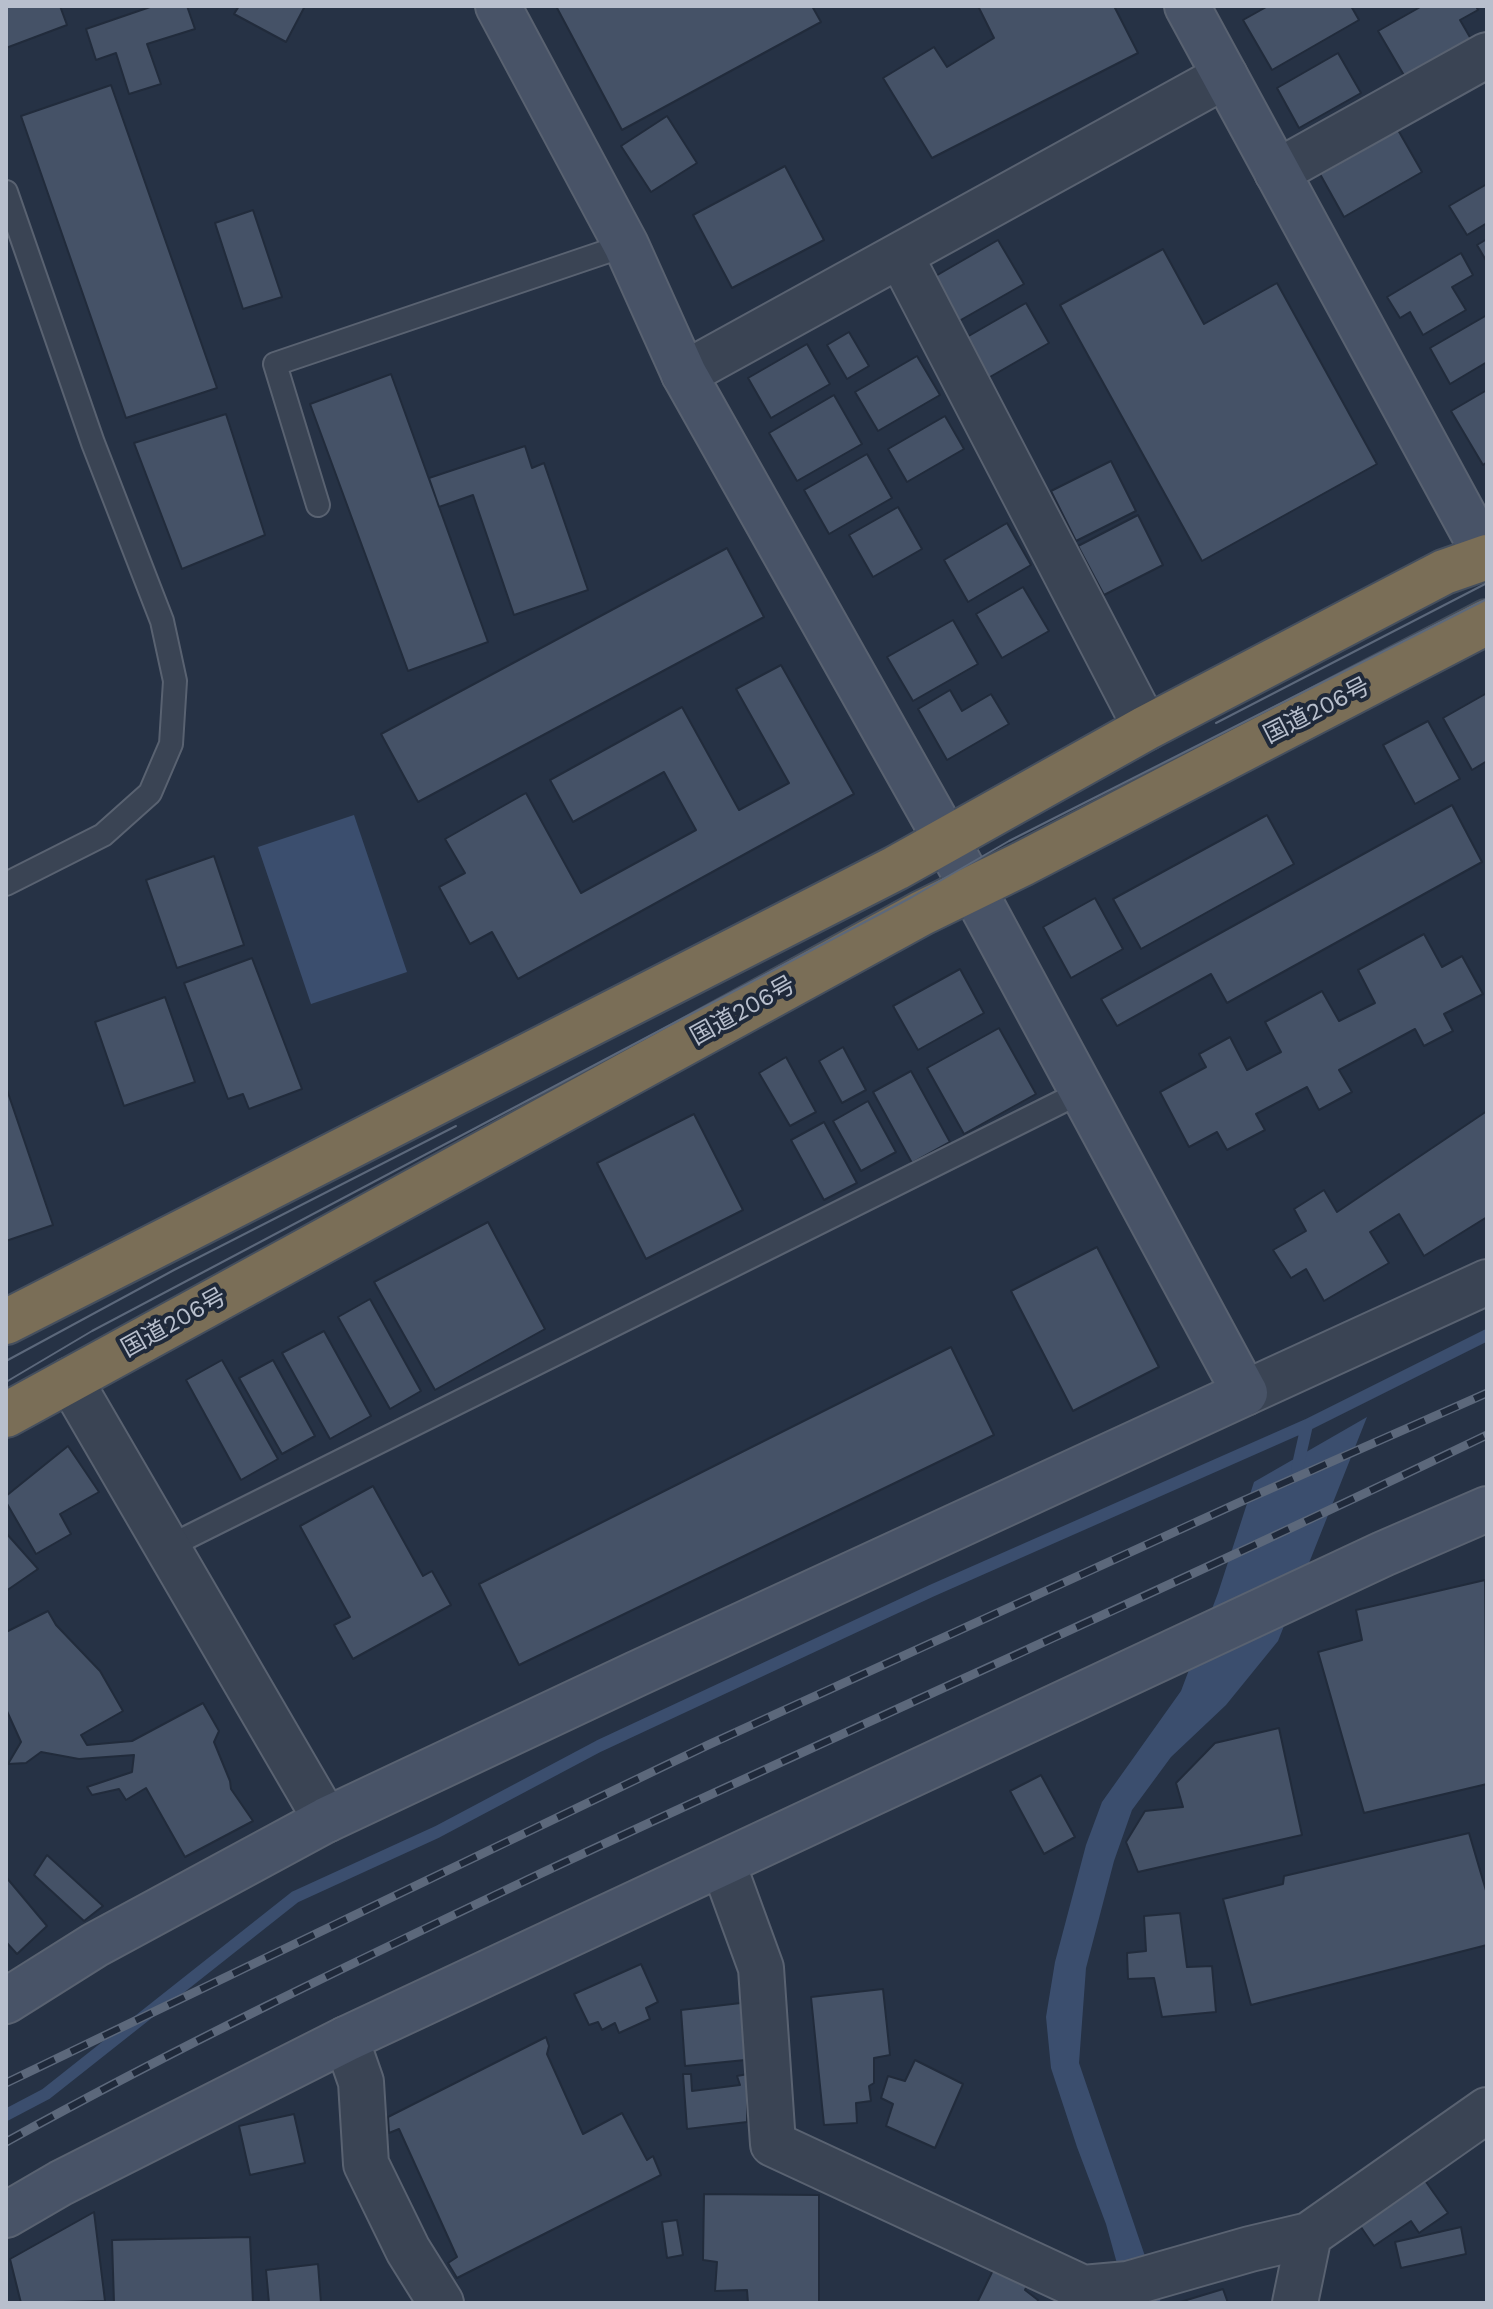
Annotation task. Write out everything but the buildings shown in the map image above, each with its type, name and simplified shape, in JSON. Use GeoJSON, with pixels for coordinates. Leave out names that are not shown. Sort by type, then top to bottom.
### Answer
{"type":"FeatureCollection","features":[{"type":"Feature","properties":{"kind":"highway"},"geometry":{"type":"LineString","coordinates":[[6,1322],[947,841],[1146,728],[1444,572],[1487,558]]}},
{"type":"Feature","properties":{"kind":"highway","name":"国道206号"},"geometry":{"type":"LineString","coordinates":[[6,1415],[894,928],[1487,622]]}},
{"type":"Feature","properties":{"kind":"street"},"geometry":{"type":"LineString","coordinates":[[498,6],[626,245],[684,374],[947,841],[1245,1393]]}},
{"type":"Feature","properties":{"kind":"street"},"geometry":{"type":"LineString","coordinates":[[1187,6],[1487,558]]}},
{"type":"Feature","properties":{"kind":"street"},"geometry":{"type":"LineString","coordinates":[[1277,172],[1487,55]]}},
{"type":"Feature","properties":{"kind":"street"},"geometry":{"type":"LineString","coordinates":[[684,374],[1225,76]]}},
{"type":"Feature","properties":{"kind":"street"},"geometry":{"type":"LineString","coordinates":[[900,255],[1146,728]]}},
{"type":"Feature","properties":{"kind":"street"},"geometry":{"type":"LineString","coordinates":[[6,2001],[95,1945],[326,1820],[650,1667],[1487,1282]]}},
{"type":"Feature","properties":{"kind":"street"},"geometry":{"type":"LineString","coordinates":[[70,1380],[326,1820]]}},
{"type":"Feature","properties":{"kind":"street"},"geometry":{"type":"LineString","coordinates":[[6,2215],[61,2183],[346,2039],[1383,1554],[1487,1509]]}},
{"type":"Feature","properties":{"kind":"street"},"geometry":{"type":"LineString","coordinates":[[723,1864],[761,1968],[773,2144],[1083,2288],[1128,2284],[1309,2235],[1487,2110]]}},
{"type":"Feature","properties":{"kind":"street"},"geometry":{"type":"LineString","coordinates":[[346,2039],[361,2082],[366,2164],[408,2250],[441,2303]]}},
{"type":"Feature","properties":{"kind":"street"},"geometry":{"type":"LineString","coordinates":[[1295,2303],[1309,2235]]}},
{"type":"Feature","properties":{"kind":"lane"},"geometry":{"type":"LineString","coordinates":[[6,192],[93,443],[162,621],[175,681],[171,744],[150,793],[103,835],[6,884]]}},
{"type":"Feature","properties":{"kind":"lane"},"geometry":{"type":"LineString","coordinates":[[318,505],[275,364],[626,245]]}},
{"type":"Feature","properties":{"kind":"lane"},"geometry":{"type":"LineString","coordinates":[[168,1547],[1081,1092]]}},
{"type":"Feature","properties":{"kind":"water"},"geometry":{"type":"Polygon","coordinates":[[[354,815],[407,972],[311,1004],[258,847],[354,815]]]}},
{"type":"Feature","properties":{"kind":"water"},"geometry":{"type":"Polygon","coordinates":[[[1367,1417],[1278,1641],[1226,1705],[1171,1757],[1132,1810],[1114,1861],[1086,1968],[1079,2063],[1161,2303],[1128,2303],[1106,2224],[1051,2068],[1046,2017],[1055,1962],[1086,1845],[1102,1802],[1181,1691],[1218,1593],[1254,1482],[1367,1417]]]}},
{"type":"Feature","properties":{"kind":"waterway"},"geometry":{"type":"LineString","coordinates":[[6,2115],[46,2094],[295,1897],[437,1832],[599,1746],[931,1591],[1307,1425],[1487,1335]]}},
{"type":"Feature","properties":{"kind":"waterway"},"geometry":{"type":"LineString","coordinates":[[1297,1469],[1307,1425]]}},
{"type":"Feature","properties":{"kind":"tram line"},"geometry":{"type":"LineString","coordinates":[[1216,723],[1487,583]]}},
{"type":"Feature","properties":{"kind":"tram line"},"geometry":{"type":"LineString","coordinates":[[6,1382],[92,1331],[912,897],[1009,841],[1487,599]]}},
{"type":"Feature","properties":{"kind":"tram line"},"geometry":{"type":"LineString","coordinates":[[6,1361],[174,1270],[456,1126]]}},
{"type":"Feature","properties":{"kind":"railway"},"geometry":{"type":"LineString","coordinates":[[6,2083],[708,1745],[1487,1393]]}},
{"type":"Feature","properties":{"kind":"railway"},"geometry":{"type":"LineString","coordinates":[[6,2142],[200,2039],[529,1879],[1487,1435]]}}]}
